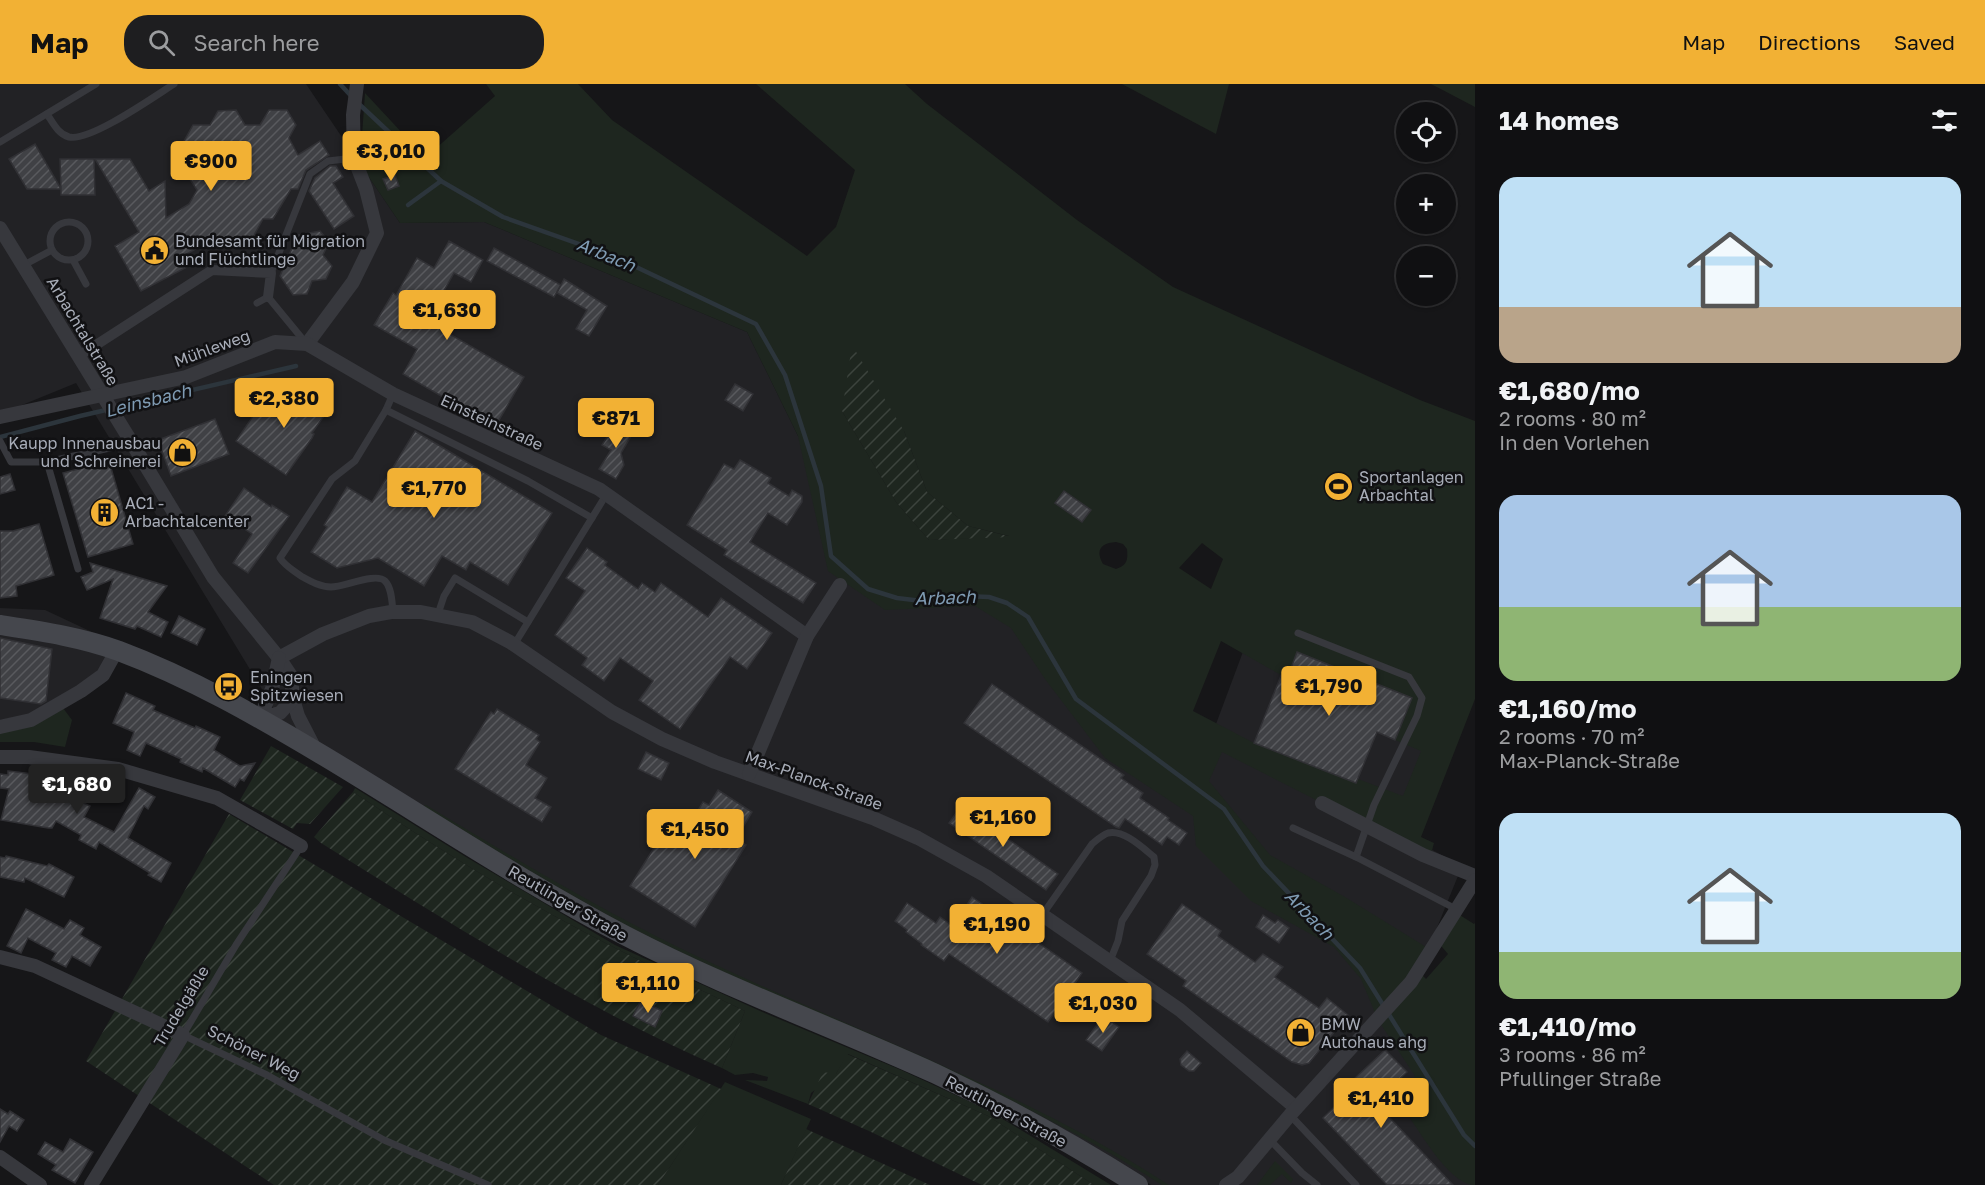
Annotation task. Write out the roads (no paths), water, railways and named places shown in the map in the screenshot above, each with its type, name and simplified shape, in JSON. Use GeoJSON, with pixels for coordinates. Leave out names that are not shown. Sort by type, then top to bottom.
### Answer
{"type":"FeatureCollection","features":[{"type":"Feature","properties":{"kind":"main road","name":"Reutlinger Straße"},"geometry":{"type":"LineString","coordinates":[[0,625],[55,634],[117,650],[178,675],[260,718],[523,878],[629,938],[980,1096],[1077,1148],[1138,1185]]}},
{"type":"Feature","properties":{"kind":"street"},"geometry":{"type":"LineString","coordinates":[[307,344],[353,282],[377,233],[366,189],[354,159],[353,116],[356,86]]}},
{"type":"Feature","properties":{"kind":"street","name":"Arbachtalstraße"},"geometry":{"type":"LineString","coordinates":[[0,228],[5,247],[24,265],[213,578],[279,658],[291,676],[292,699],[316,752]]}},
{"type":"Feature","properties":{"kind":"street"},"geometry":{"type":"LineString","coordinates":[[79,356],[212,270],[271,273],[268,297]]}},
{"type":"Feature","properties":{"kind":"street","name":"Mühleweg"},"geometry":{"type":"LineString","coordinates":[[0,417],[186,377],[275,342],[307,344]]}},
{"type":"Feature","properties":{"kind":"street","name":"Einsteinstraße"},"geometry":{"type":"LineString","coordinates":[[307,344],[393,394],[599,489],[807,636]]}},
{"type":"Feature","properties":{"kind":"street"},"geometry":{"type":"LineString","coordinates":[[749,774],[807,636],[840,585]]}},
{"type":"Feature","properties":{"kind":"street","name":"Max-Planck-Straße"},"geometry":{"type":"LineString","coordinates":[[279,658],[346,623],[393,612],[438,614],[472,622],[491,630],[589,697],[639,727],[688,751],[912,834],[986,876],[1180,1010],[1293,1111]]}},
{"type":"Feature","properties":{"kind":"street"},"geometry":{"type":"LineString","coordinates":[[0,728],[31,720],[81,691],[103,675],[117,650]]}},
{"type":"Feature","properties":{"kind":"street"},"geometry":{"type":"LineString","coordinates":[[260,718],[272,689],[279,658]]}},
{"type":"Feature","properties":{"kind":"street"},"geometry":{"type":"LineString","coordinates":[[260,718],[280,713],[292,699]]}},
{"type":"Feature","properties":{"kind":"street"},"geometry":{"type":"LineString","coordinates":[[0,757],[30,757],[118,769],[217,798],[301,846]]}},
{"type":"Feature","properties":{"kind":"street"},"geometry":{"type":"LineString","coordinates":[[1226,1185],[1237,1181],[1293,1111],[1412,982],[1475,878],[1423,855],[1322,803]]}},
{"type":"Feature","properties":{"kind":"street","name":"Schöner Weg"},"geometry":{"type":"LineString","coordinates":[[0,957],[35,966],[183,1035]]}},
{"type":"Feature","properties":{"kind":"street","name":"Trudelgäßle"},"geometry":{"type":"LineString","coordinates":[[91,1185],[183,1035]]}},
{"type":"Feature","properties":{"kind":"street"},"geometry":{"type":"LineString","coordinates":[[0,1157],[40,1185]]}},
{"type":"Feature","properties":{"kind":"lane"},"geometry":{"type":"LineString","coordinates":[[0,142],[96,84]]}},
{"type":"Feature","properties":{"kind":"lane"},"geometry":{"type":"LineString","coordinates":[[47,114],[61,133],[76,138],[105,126],[174,84]]}},
{"type":"Feature","properties":{"kind":"lane"},"geometry":{"type":"LineString","coordinates":[[271,273],[310,174],[328,160],[354,159]]}},
{"type":"Feature","properties":{"kind":"lane"},"geometry":{"type":"LineString","coordinates":[[68,222],[80,225],[88,236],[87,248],[79,258],[73,260],[61,259],[52,250],[50,238],[56,227],[68,222]]}},
{"type":"Feature","properties":{"kind":"lane"},"geometry":{"type":"LineString","coordinates":[[24,265],[52,250]]}},
{"type":"Feature","properties":{"kind":"lane"},"geometry":{"type":"LineString","coordinates":[[73,260],[86,284]]}},
{"type":"Feature","properties":{"kind":"lane"},"geometry":{"type":"LineString","coordinates":[[257,303],[268,297],[307,344]]}},
{"type":"Feature","properties":{"kind":"lane"},"geometry":{"type":"LineString","coordinates":[[393,394],[386,410],[354,461],[332,479],[280,558],[284,565],[312,583],[329,587],[377,577],[384,579],[393,612]]}},
{"type":"Feature","properties":{"kind":"lane"},"geometry":{"type":"LineString","coordinates":[[386,410],[528,481],[592,518]]}},
{"type":"Feature","properties":{"kind":"lane"},"geometry":{"type":"LineString","coordinates":[[1,443],[11,462],[47,462],[132,443]]}},
{"type":"Feature","properties":{"kind":"lane"},"geometry":{"type":"LineString","coordinates":[[47,462],[78,569]]}},
{"type":"Feature","properties":{"kind":"lane"},"geometry":{"type":"LineString","coordinates":[[514,645],[606,495]]}},
{"type":"Feature","properties":{"kind":"lane"},"geometry":{"type":"LineString","coordinates":[[438,614],[444,596],[455,578],[528,622]]}},
{"type":"Feature","properties":{"kind":"lane"},"geometry":{"type":"LineString","coordinates":[[1298,633],[1409,677],[1422,698],[1417,716],[1374,805],[1356,857]]}},
{"type":"Feature","properties":{"kind":"lane"},"geometry":{"type":"LineString","coordinates":[[1293,828],[1356,857],[1456,909]]}},
{"type":"Feature","properties":{"kind":"lane"},"geometry":{"type":"LineString","coordinates":[[1043,914],[1092,844],[1102,836],[1110,832],[1120,834],[1138,845],[1154,857],[1155,865],[1151,876],[1122,921],[1118,942],[1110,961]]}},
{"type":"Feature","properties":{"kind":"lane","name":"Trudelgäßle"},"geometry":{"type":"LineString","coordinates":[[183,1035],[236,945],[301,846]]}},
{"type":"Feature","properties":{"kind":"lane","name":"Schöner Weg"},"geometry":{"type":"LineString","coordinates":[[183,1035],[267,1075],[418,1157],[488,1185]]}},
{"type":"Feature","properties":{"kind":"lane","name":"Max-Planck-Straße"},"geometry":{"type":"LineString","coordinates":[[1293,1111],[1356,1185]]}},
{"type":"Feature","properties":{"kind":"lane"},"geometry":{"type":"LineString","coordinates":[[1269,1139],[1317,1185]]}},
{"type":"Feature","properties":{"kind":"waterway","name":"Arbach"},"geometry":{"type":"LineString","coordinates":[[340,84],[353,98]]}},
{"type":"Feature","properties":{"kind":"waterway","name":"Arbach"},"geometry":{"type":"LineString","coordinates":[[359,104],[441,181],[503,217],[613,256],[756,324],[785,375],[821,486],[831,556],[868,589],[897,598],[922,601],[964,596],[989,597],[1007,603],[1028,617],[1076,699],[1224,809],[1263,866],[1360,968],[1464,1135],[1475,1146]]}},
{"type":"Feature","properties":{"kind":"waterway","name":"Leinsbach"},"geometry":{"type":"LineString","coordinates":[[408,205],[441,181]]}},
{"type":"Feature","properties":{"kind":"waterway","name":"Leinsbach"},"geometry":{"type":"LineString","coordinates":[[0,437],[296,366]]}},
{"type":"Feature","properties":{"kind":"place","name":"Bundesamt für Migration und Flüchtlinge"},"geometry":{"type":"Point","coordinates":[154,250]}},
{"type":"Feature","properties":{"kind":"place","name":"Kaupp Innenausbau und Schreinerei"},"geometry":{"type":"Point","coordinates":[182,452]}},
{"type":"Feature","properties":{"kind":"place","name":"Sportanlagen Arbachtal"},"geometry":{"type":"Point","coordinates":[1338,486]}},
{"type":"Feature","properties":{"kind":"place","name":"AC1 - Arbachtalcenter"},"geometry":{"type":"Point","coordinates":[104,512]}},
{"type":"Feature","properties":{"kind":"place","name":"Eningen Spitzwiesen"},"geometry":{"type":"Point","coordinates":[229,686]}},
{"type":"Feature","properties":{"kind":"place","name":"BMW Autohaus ahg"},"geometry":{"type":"Point","coordinates":[1300,1033]}}]}
